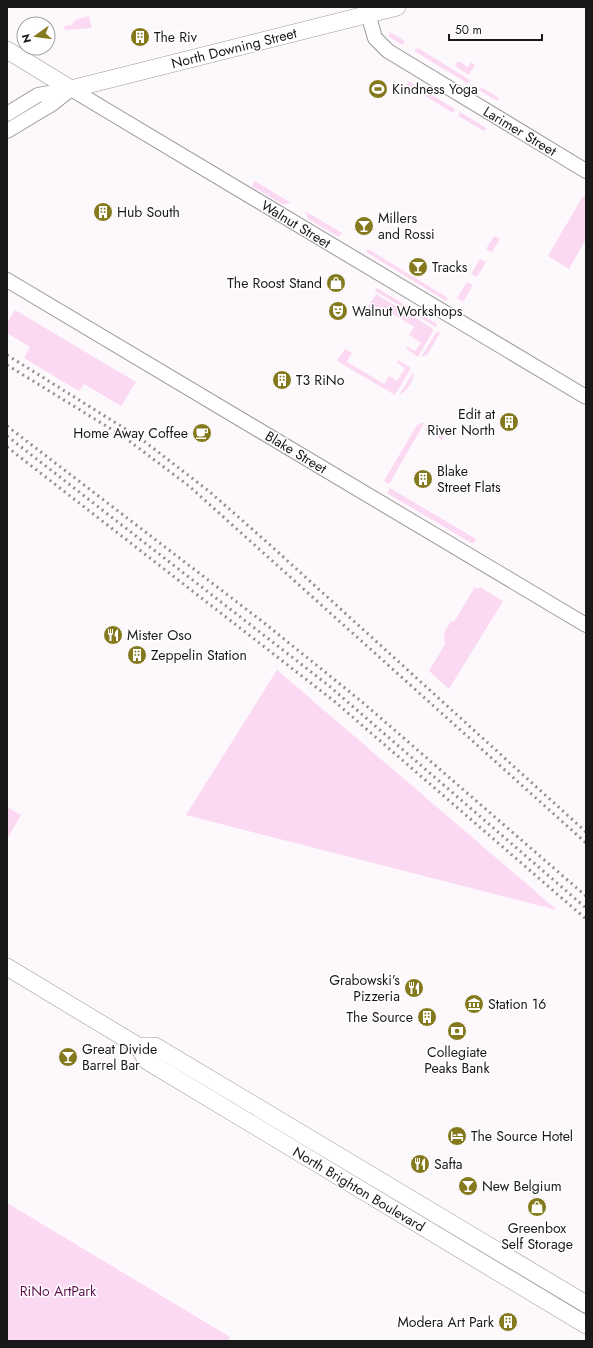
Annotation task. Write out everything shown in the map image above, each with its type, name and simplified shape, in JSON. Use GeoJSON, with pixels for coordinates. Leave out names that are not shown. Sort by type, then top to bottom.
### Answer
{"type":"FeatureCollection","features":[{"type":"Feature","properties":{"kind":"main road","name":"North Downing Street"},"geometry":{"type":"LineString","coordinates":[[71,89],[397,7]]}},
{"type":"Feature","properties":{"kind":"main road","name":"Walnut Street"},"geometry":{"type":"LineString","coordinates":[[7,50],[71,89]]}},
{"type":"Feature","properties":{"kind":"main road","name":"North Brighton Boulevard"},"geometry":{"type":"LineString","coordinates":[[7,967],[138,1046],[147,1061],[586,1325]]}},
{"type":"Feature","properties":{"kind":"main road","name":"North Brighton Boulevard"},"geometry":{"type":"LineString","coordinates":[[138,1046],[155,1046],[586,1304]]}},
{"type":"Feature","properties":{"kind":"main road"},"geometry":{"type":"LineString","coordinates":[[492,1269],[532,1272]]}},
{"type":"Feature","properties":{"kind":"street","name":"Larimer Street"},"geometry":{"type":"LineString","coordinates":[[368,14],[375,38],[388,51],[586,171]]}},
{"type":"Feature","properties":{"kind":"street","name":"North Downing Street"},"geometry":{"type":"LineString","coordinates":[[7,114],[38,95],[71,89]]}},
{"type":"Feature","properties":{"kind":"street","name":"North Downing Street"},"geometry":{"type":"LineString","coordinates":[[7,131],[52,104],[71,89]]}},
{"type":"Feature","properties":{"kind":"street","name":"Walnut Street"},"geometry":{"type":"LineString","coordinates":[[71,89],[586,396]]}},
{"type":"Feature","properties":{"kind":"street","name":"Blake Street"},"geometry":{"type":"LineString","coordinates":[[7,280],[586,625]]}},
{"type":"Feature","properties":{"kind":"green space"},"geometry":{"type":"Polygon","coordinates":[[[89,16],[92,28],[65,30],[64,26],[72,25],[75,20],[89,16]]]}},
{"type":"Feature","properties":{"kind":"green space"},"geometry":{"type":"Polygon","coordinates":[[[390,32],[405,41],[402,45],[388,36],[390,32]]]}},
{"type":"Feature","properties":{"kind":"green space"},"geometry":{"type":"Polygon","coordinates":[[[418,48],[470,80],[467,83],[414,51],[418,48]]]}},
{"type":"Feature","properties":{"kind":"green space"},"geometry":{"type":"Polygon","coordinates":[[[458,61],[468,67],[471,62],[475,65],[469,75],[455,66],[458,61]]]}},
{"type":"Feature","properties":{"kind":"green space"},"geometry":{"type":"Polygon","coordinates":[[[409,81],[455,109],[453,113],[407,85],[409,81]]]}},
{"type":"Feature","properties":{"kind":"green space"},"geometry":{"type":"Polygon","coordinates":[[[481,87],[499,98],[497,101],[479,90],[481,87]]]}},
{"type":"Feature","properties":{"kind":"green space"},"geometry":{"type":"Polygon","coordinates":[[[460,112],[486,128],[484,131],[458,116],[460,112]]]}},
{"type":"Feature","properties":{"kind":"green space"},"geometry":{"type":"Polygon","coordinates":[[[255,181],[291,203],[282,204],[252,186],[255,181]]]}},
{"type":"Feature","properties":{"kind":"green space"},"geometry":{"type":"Polygon","coordinates":[[[583,196],[586,198],[586,239],[569,269],[548,256],[583,196]]]}},
{"type":"Feature","properties":{"kind":"green space"},"geometry":{"type":"Polygon","coordinates":[[[305,211],[342,233],[339,237],[308,219],[305,211]]]}},
{"type":"Feature","properties":{"kind":"green space"},"geometry":{"type":"Polygon","coordinates":[[[494,236],[500,239],[492,252],[486,249],[494,236]]]}},
{"type":"Feature","properties":{"kind":"green space"},"geometry":{"type":"Polygon","coordinates":[[[368,249],[448,298],[446,301],[366,252],[368,249]]]}},
{"type":"Feature","properties":{"kind":"green space"},"geometry":{"type":"Polygon","coordinates":[[[480,259],[486,262],[477,277],[471,274],[480,259]]]}},
{"type":"Feature","properties":{"kind":"green space"},"geometry":{"type":"Polygon","coordinates":[[[467,282],[473,285],[463,302],[457,298],[467,282]]]}},
{"type":"Feature","properties":{"kind":"green space"},"geometry":{"type":"Polygon","coordinates":[[[377,288],[437,324],[436,327],[375,291],[377,288]]]}},
{"type":"Feature","properties":{"kind":"green space"},"geometry":{"type":"Polygon","coordinates":[[[376,294],[432,328],[433,331],[418,357],[406,349],[408,347],[415,351],[421,343],[409,335],[414,327],[381,307],[375,315],[366,310],[376,294]]]}},
{"type":"Feature","properties":{"kind":"green space"},"geometry":{"type":"Polygon","coordinates":[[[15,310],[136,382],[121,406],[84,384],[79,391],[24,358],[30,347],[7,333],[7,323],[15,310]]]}},
{"type":"Feature","properties":{"kind":"green space"},"geometry":{"type":"Polygon","coordinates":[[[437,331],[440,333],[427,355],[421,357],[437,331]]]}},
{"type":"Feature","properties":{"kind":"green space"},"geometry":{"type":"Polygon","coordinates":[[[345,349],[352,353],[347,362],[384,384],[389,376],[397,381],[405,368],[397,363],[398,360],[411,368],[395,395],[337,361],[345,349]]]}},
{"type":"Feature","properties":{"kind":"green space"},"geometry":{"type":"Polygon","coordinates":[[[414,371],[410,385],[399,395],[414,371]]]}},
{"type":"Feature","properties":{"kind":"green space"},"geometry":{"type":"Polygon","coordinates":[[[425,422],[389,484],[384,481],[417,425],[425,422]]]}},
{"type":"Feature","properties":{"kind":"green space"},"geometry":{"type":"Polygon","coordinates":[[[428,425],[445,435],[442,440],[425,430],[428,425]]]}},
{"type":"Feature","properties":{"kind":"green space"},"geometry":{"type":"Polygon","coordinates":[[[390,488],[476,539],[473,544],[387,493],[390,488]]]}},
{"type":"Feature","properties":{"kind":"green space"},"geometry":{"type":"Polygon","coordinates":[[[475,587],[478,589],[480,587],[503,601],[449,689],[429,671],[445,644],[444,633],[451,621],[454,622],[475,587]]]}},
{"type":"Feature","properties":{"kind":"green space"},"geometry":{"type":"Polygon","coordinates":[[[277,670],[557,910],[186,815],[277,670]]]}},
{"type":"Feature","properties":{"kind":"green space"},"geometry":{"type":"Polygon","coordinates":[[[7,807],[21,815],[7,839],[7,807]]]}},
{"type":"Feature","properties":{"kind":"green space","name":"RiNo ArtPark"},"geometry":{"type":"Polygon","coordinates":[[[7,1203],[230,1337],[228,1341],[7,1341],[7,1203]]]}},
{"type":"Feature","properties":{"kind":"railway"},"geometry":{"type":"LineString","coordinates":[[7,355],[140,438],[210,492],[586,832]]}},
{"type":"Feature","properties":{"kind":"railway"},"geometry":{"type":"LineString","coordinates":[[7,365],[124,437],[189,486],[586,843]]}},
{"type":"Feature","properties":{"kind":"railway"},"geometry":{"type":"LineString","coordinates":[[7,426],[263,622],[361,701],[586,896]]}},
{"type":"Feature","properties":{"kind":"railway"},"geometry":{"type":"LineString","coordinates":[[7,436],[328,685],[586,908]]}},
{"type":"Feature","properties":{"kind":"railway"},"geometry":{"type":"LineString","coordinates":[[7,447],[334,701],[586,919]]}},
{"type":"Feature","properties":{"kind":"place","name":"The Riv"},"geometry":{"type":"Point","coordinates":[140,37]}},
{"type":"Feature","properties":{"kind":"place","name":"Kindness Yoga"},"geometry":{"type":"Point","coordinates":[378,89]}},
{"type":"Feature","properties":{"kind":"place","name":"Hub South"},"geometry":{"type":"Point","coordinates":[103,212]}},
{"type":"Feature","properties":{"kind":"place","name":"Millers and Rossi"},"geometry":{"type":"Point","coordinates":[364,226]}},
{"type":"Feature","properties":{"kind":"place","name":"Tracks"},"geometry":{"type":"Point","coordinates":[418,267]}},
{"type":"Feature","properties":{"kind":"place","name":"The Roost Stand"},"geometry":{"type":"Point","coordinates":[336,283]}},
{"type":"Feature","properties":{"kind":"place","name":"Walnut Workshops"},"geometry":{"type":"Point","coordinates":[338,311]}},
{"type":"Feature","properties":{"kind":"place","name":"T3 RiNo"},"geometry":{"type":"Point","coordinates":[282,380]}},
{"type":"Feature","properties":{"kind":"place","name":"Edit at River North"},"geometry":{"type":"Point","coordinates":[509,422]}},
{"type":"Feature","properties":{"kind":"place","name":"Home Away Coffee"},"geometry":{"type":"Point","coordinates":[202,433]}},
{"type":"Feature","properties":{"kind":"place","name":"Blake Street Flats"},"geometry":{"type":"Point","coordinates":[423,479]}},
{"type":"Feature","properties":{"kind":"place","name":"Mister Oso"},"geometry":{"type":"Point","coordinates":[113,635]}},
{"type":"Feature","properties":{"kind":"place","name":"Zeppelin Station"},"geometry":{"type":"Point","coordinates":[137,655]}},
{"type":"Feature","properties":{"kind":"place","name":"Grabowski’s Pizzeria"},"geometry":{"type":"Point","coordinates":[414,988]}},
{"type":"Feature","properties":{"kind":"place","name":"Station 16"},"geometry":{"type":"Point","coordinates":[474,1004]}},
{"type":"Feature","properties":{"kind":"place","name":"The Source"},"geometry":{"type":"Point","coordinates":[427,1017]}},
{"type":"Feature","properties":{"kind":"place","name":"Collegiate Peaks Bank"},"geometry":{"type":"Point","coordinates":[457,1031]}},
{"type":"Feature","properties":{"kind":"place","name":"Great Divide Barrel Bar"},"geometry":{"type":"Point","coordinates":[68,1057]}},
{"type":"Feature","properties":{"kind":"place","name":"The Source Hotel"},"geometry":{"type":"Point","coordinates":[457,1136]}},
{"type":"Feature","properties":{"kind":"place","name":"Safta"},"geometry":{"type":"Point","coordinates":[420,1164]}},
{"type":"Feature","properties":{"kind":"place","name":"New Belgium"},"geometry":{"type":"Point","coordinates":[468,1186]}},
{"type":"Feature","properties":{"kind":"place","name":"Greenbox Self Storage"},"geometry":{"type":"Point","coordinates":[537,1207]}},
{"type":"Feature","properties":{"kind":"place","name":"Modera Art Park"},"geometry":{"type":"Point","coordinates":[508,1322]}}]}
